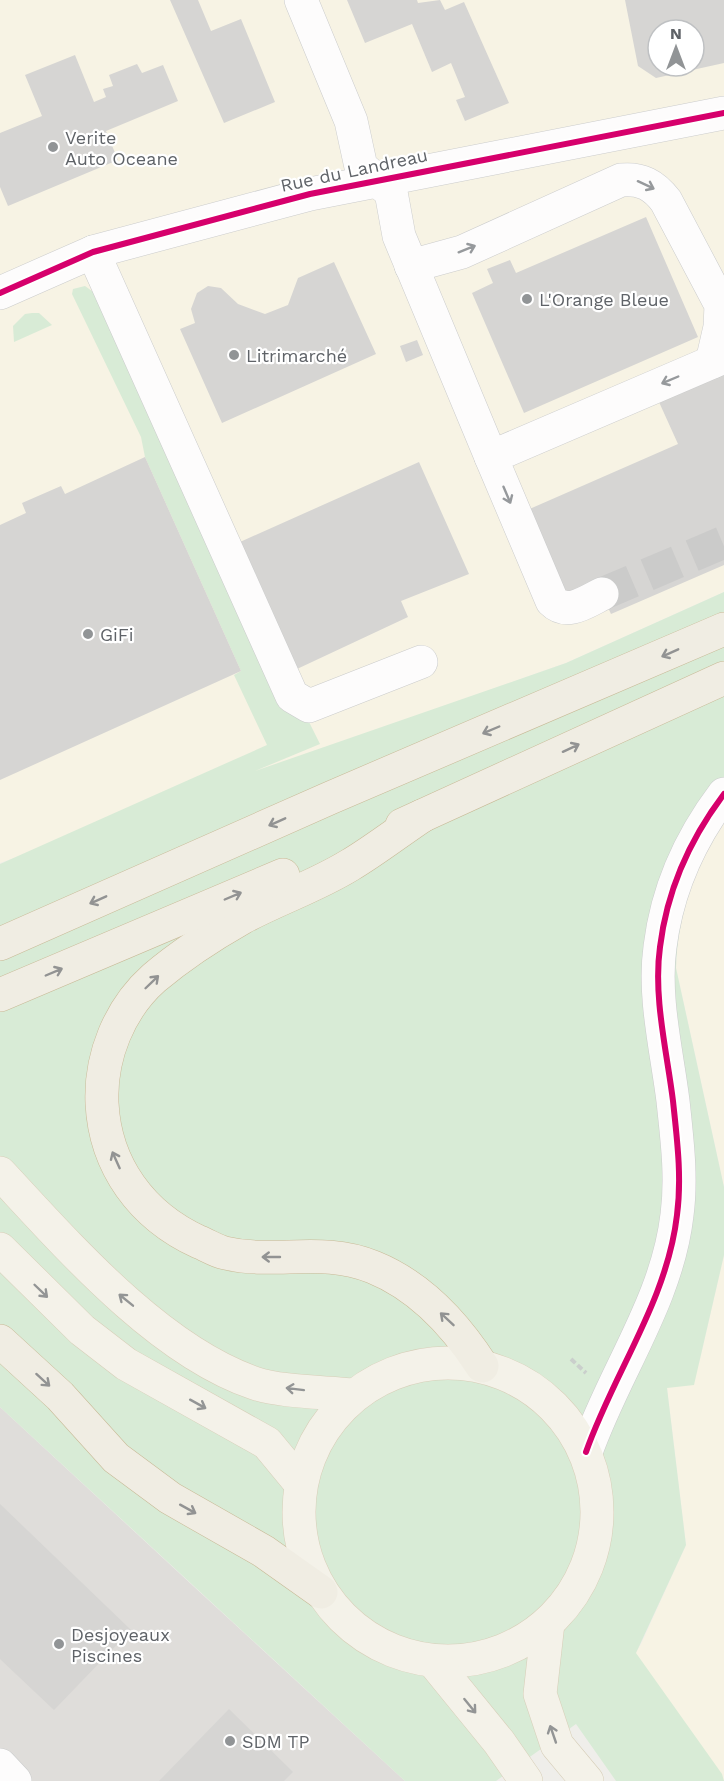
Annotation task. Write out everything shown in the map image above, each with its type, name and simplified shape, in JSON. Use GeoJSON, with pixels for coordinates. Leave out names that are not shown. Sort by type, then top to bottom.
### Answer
{"type":"FeatureCollection","features":[{"type":"Feature","properties":{"kind":"highway"},"geometry":{"type":"LineString","coordinates":[[0,944],[330,798],[724,629]]}},
{"type":"Feature","properties":{"kind":"highway"},"geometry":{"type":"LineString","coordinates":[[0,995],[422,816],[724,678]]}},
{"type":"Feature","properties":{"kind":"highway"},"geometry":{"type":"LineString","coordinates":[[422,816],[350,866],[241,918],[152,980],[122,1014],[109,1047],[101,1086],[103,1123],[114,1157],[130,1187],[151,1213],[184,1235],[225,1253],[264,1257],[334,1255],[372,1266],[406,1282],[456,1328],[482,1366]]}},
{"type":"Feature","properties":{"kind":"highway"},"geometry":{"type":"LineString","coordinates":[[0,1341],[60,1396],[116,1458],[170,1498],[263,1551],[321,1592]]}},
{"type":"Feature","properties":{"kind":"main road"},"geometry":{"type":"LineString","coordinates":[[0,1173],[112,1289],[183,1346],[219,1370],[257,1384],[353,1395]]}},
{"type":"Feature","properties":{"kind":"main road"},"geometry":{"type":"LineString","coordinates":[[0,1249],[82,1330],[126,1364],[267,1443],[300,1483]]}},
{"type":"Feature","properties":{"kind":"main road"},"geometry":{"type":"LineString","coordinates":[[436,1362],[482,1366],[513,1376],[543,1395],[568,1421],[586,1452],[598,1497],[595,1544],[578,1587],[548,1623],[514,1646],[475,1659],[433,1661],[389,1649],[350,1626],[321,1592],[305,1558],[298,1521],[300,1483],[319,1435],[353,1395],[392,1372],[436,1362]]}},
{"type":"Feature","properties":{"kind":"main road"},"geometry":{"type":"LineString","coordinates":[[548,1623],[540,1694],[557,1745],[587,1781]]}},
{"type":"Feature","properties":{"kind":"main road"},"geometry":{"type":"LineString","coordinates":[[433,1661],[499,1742],[526,1781]]}},
{"type":"Feature","properties":{"kind":"street"},"geometry":{"type":"LineString","coordinates":[[301,0],[351,122],[361,167],[391,192],[399,236],[552,601],[561,608],[572,608],[602,594]]}},
{"type":"Feature","properties":{"kind":"street","name":"Rue du Landreau"},"geometry":{"type":"LineString","coordinates":[[0,293],[93,252],[310,194],[376,179],[724,113]]}},
{"type":"Feature","properties":{"kind":"street"},"geometry":{"type":"LineString","coordinates":[[411,266],[462,252],[621,180],[640,181],[658,191],[666,201],[717,296],[721,316],[718,359],[491,457]]}},
{"type":"Feature","properties":{"kind":"street"},"geometry":{"type":"LineString","coordinates":[[93,252],[292,696],[309,706],[421,662]]}},
{"type":"Feature","properties":{"kind":"street"},"geometry":{"type":"LineString","coordinates":[[586,1452],[598,1419],[659,1289],[673,1240],[680,1178],[661,1009],[660,948],[671,892],[681,867],[706,817],[724,794]]}},
{"type":"Feature","properties":{"kind":"shaded area"},"geometry":{"type":"Polygon","coordinates":[[[0,0],[724,0],[724,592],[566,663],[0,863],[0,0]]]}},
{"type":"Feature","properties":{"kind":"shaded area"},"geometry":{"type":"Polygon","coordinates":[[[724,821],[724,1187],[676,968],[678,934],[689,890],[711,841],[724,821]]]}},
{"type":"Feature","properties":{"kind":"shaded area"},"geometry":{"type":"Polygon","coordinates":[[[724,1255],[724,1781],[610,1693],[641,1644],[686,1545],[667,1388],[699,1363],[724,1255]]]}},
{"type":"Feature","properties":{"kind":"shaded area"},"geometry":{"type":"Polygon","coordinates":[[[0,1407],[204,1596],[405,1781],[0,1781],[0,1407]]]}},
{"type":"Feature","properties":{"kind":"green space"},"geometry":{"type":"Polygon","coordinates":[[[85,286],[96,294],[320,744],[255,771],[566,663],[724,592],[724,821],[705,855],[690,891],[680,929],[676,968],[724,1187],[724,1255],[694,1385],[667,1388],[686,1545],[636,1653],[722,1774],[724,1781],[616,1781],[576,1724],[496,1781],[405,1781],[0,1407],[0,864],[267,745],[234,675],[241,671],[145,457],[141,437],[72,294],[73,289],[85,286]]]}},
{"type":"Feature","properties":{"kind":"green space"},"geometry":{"type":"Polygon","coordinates":[[[39,313],[52,325],[14,342],[13,326],[25,314],[39,313]]]}},
{"type":"Feature","properties":{"kind":"building"},"geometry":{"type":"Polygon","coordinates":[[[170,0],[198,0],[211,31],[241,19],[275,102],[224,123],[170,0]]]}},
{"type":"Feature","properties":{"kind":"building"},"geometry":{"type":"Polygon","coordinates":[[[347,0],[417,0],[418,3],[440,0],[445,10],[464,2],[509,103],[465,121],[456,100],[465,97],[451,63],[432,72],[412,24],[365,43],[347,0]]]}},
{"type":"Feature","properties":{"kind":"building"},"geometry":{"type":"Polygon","coordinates":[[[625,0],[724,0],[724,63],[706,67],[706,18],[646,18],[646,71],[638,66],[625,0]]]}},
{"type":"Feature","properties":{"kind":"building"},"geometry":{"type":"Polygon","coordinates":[[[75,55],[94,102],[106,97],[103,89],[113,86],[109,75],[137,64],[142,73],[163,65],[178,101],[106,131],[118,160],[8,206],[0,187],[0,133],[42,116],[25,75],[75,55]]]}},
{"type":"Feature","properties":{"kind":"building"},"geometry":{"type":"Polygon","coordinates":[[[646,217],[698,337],[524,413],[472,293],[493,283],[487,269],[510,260],[516,273],[646,217]]]}},
{"type":"Feature","properties":{"kind":"building"},"geometry":{"type":"Polygon","coordinates":[[[334,262],[376,354],[222,423],[180,329],[195,323],[191,309],[197,293],[208,286],[221,288],[238,304],[265,314],[288,305],[298,278],[334,262]]]}},
{"type":"Feature","properties":{"kind":"building"},"geometry":{"type":"Polygon","coordinates":[[[417,340],[423,355],[406,362],[400,346],[417,340]]]}},
{"type":"Feature","properties":{"kind":"building"},"geometry":{"type":"Polygon","coordinates":[[[724,373],[724,565],[611,614],[598,586],[565,600],[525,511],[678,444],[659,402],[724,373]]]}},
{"type":"Feature","properties":{"kind":"building"},"geometry":{"type":"Polygon","coordinates":[[[145,457],[241,671],[0,780],[0,525],[26,513],[22,503],[61,486],[65,494],[145,457]]]}},
{"type":"Feature","properties":{"kind":"building"},"geometry":{"type":"Polygon","coordinates":[[[419,462],[469,574],[401,601],[408,617],[297,669],[240,542],[419,462]]]}},
{"type":"Feature","properties":{"kind":"building","name":"Desjoyeaux Piscines"},"geometry":{"type":"Polygon","coordinates":[[[0,1504],[131,1630],[54,1710],[0,1659],[0,1504]]]}},
{"type":"Feature","properties":{"kind":"building","name":"SDM TP"},"geometry":{"type":"Polygon","coordinates":[[[229,1709],[293,1772],[284,1781],[159,1781],[229,1709]]]}},
{"type":"Feature","properties":{"kind":"tunnel"},"geometry":{"type":"LineString","coordinates":[[602,594],[724,542]]}},
{"type":"Feature","properties":{"kind":"cycle path"},"geometry":{"type":"LineString","coordinates":[[0,293],[93,252],[310,194],[724,113]]}},
{"type":"Feature","properties":{"kind":"cycle path"},"geometry":{"type":"LineString","coordinates":[[586,1452],[651,1307],[671,1247],[677,1215],[679,1172],[673,1101],[659,1005],[660,947],[674,885],[691,847],[724,794]]}},
{"type":"Feature","properties":{"kind":"place","name":"Verite Auto Oceane"},"geometry":{"type":"Point","coordinates":[53,147]}},
{"type":"Feature","properties":{"kind":"place","name":"L'Orange Bleue"},"geometry":{"type":"Point","coordinates":[527,299]}},
{"type":"Feature","properties":{"kind":"place","name":"Litrimarché"},"geometry":{"type":"Point","coordinates":[234,355]}},
{"type":"Feature","properties":{"kind":"place","name":"GiFi"},"geometry":{"type":"Point","coordinates":[88,634]}},
{"type":"Feature","properties":{"kind":"place","name":"Desjoyeaux Piscines"},"geometry":{"type":"Point","coordinates":[59,1644]}},
{"type":"Feature","properties":{"kind":"place","name":"SDM TP"},"geometry":{"type":"Point","coordinates":[230,1741]}}]}
